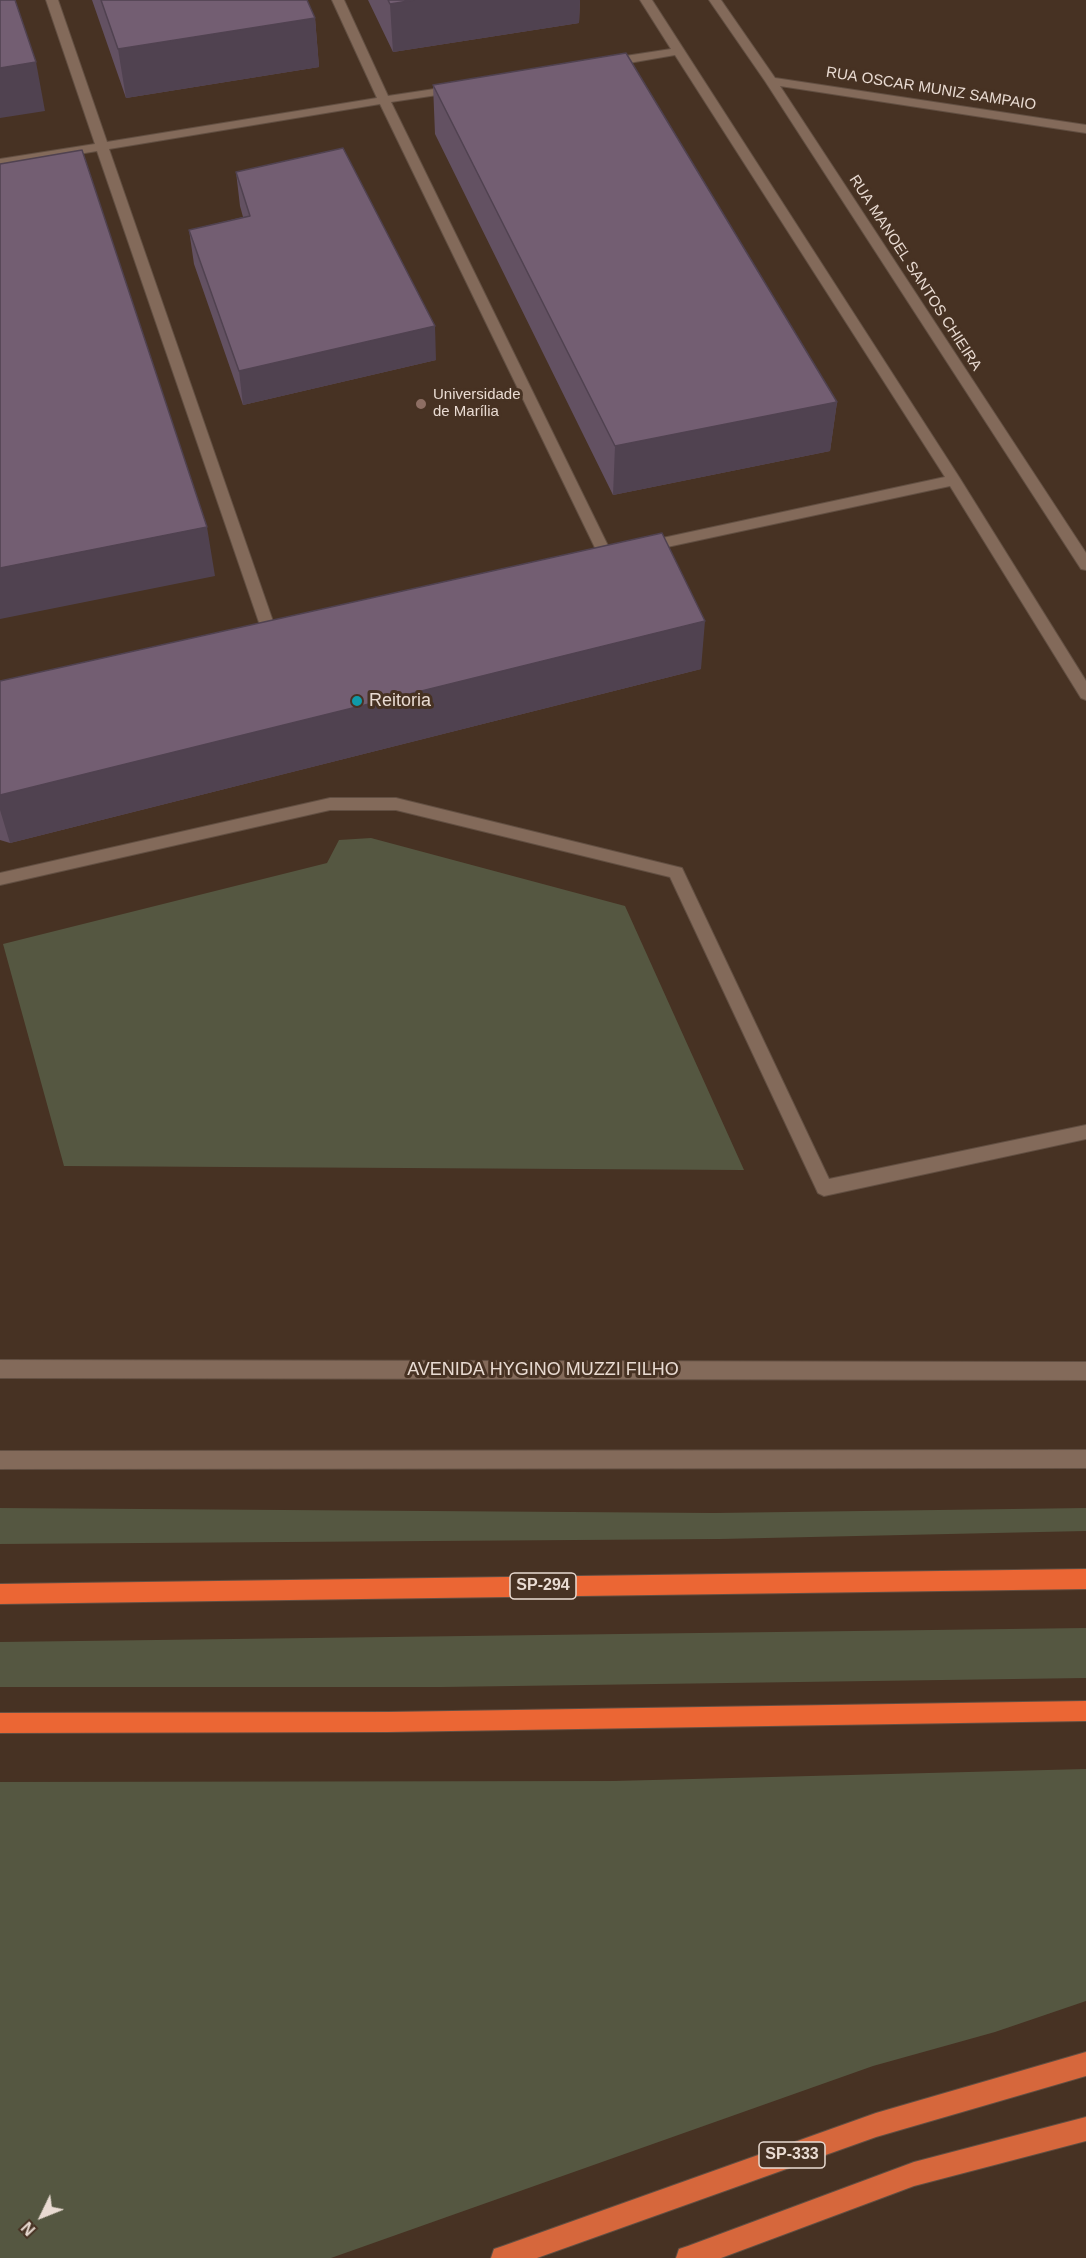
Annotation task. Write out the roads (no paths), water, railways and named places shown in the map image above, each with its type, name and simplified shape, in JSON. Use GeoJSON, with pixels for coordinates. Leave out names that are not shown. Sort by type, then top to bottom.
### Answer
{"type":"FeatureCollection","features":[{"type":"Feature","properties":{"kind":"highway","name":"SP-294"},"geometry":{"type":"LineString","coordinates":[[0,1594],[1086,1579]]}},
{"type":"Feature","properties":{"kind":"highway"},"geometry":{"type":"LineString","coordinates":[[0,1723],[388,1722],[1086,1710]]}},
{"type":"Feature","properties":{"kind":"highway","name":"SP-333"},"geometry":{"type":"LineString","coordinates":[[503,2258],[876,2125],[1086,2064]]}},
{"type":"Feature","properties":{"kind":"highway"},"geometry":{"type":"LineString","coordinates":[[688,2258],[914,2174],[1086,2129]]}},
{"type":"Feature","properties":{"kind":"main road"},"geometry":{"type":"LineString","coordinates":[[52,0],[268,630]]}},
{"type":"Feature","properties":{"kind":"main road"},"geometry":{"type":"LineString","coordinates":[[338,0],[384,100],[612,554],[954,480]]}},
{"type":"Feature","properties":{"kind":"main road"},"geometry":{"type":"LineString","coordinates":[[646,0],[954,480],[1086,694]]}},
{"type":"Feature","properties":{"kind":"main road","name":"RUA MANOEL SANTOS CHIEIRA"},"geometry":{"type":"LineString","coordinates":[[715,0],[771,81],[1086,565]]}},
{"type":"Feature","properties":{"kind":"main road"},"geometry":{"type":"LineString","coordinates":[[595,65],[678,51]]}},
{"type":"Feature","properties":{"kind":"main road","name":"RUA OSCAR MUNIZ SAMPAIO"},"geometry":{"type":"LineString","coordinates":[[771,81],[1086,129]]}},
{"type":"Feature","properties":{"kind":"main road"},"geometry":{"type":"LineString","coordinates":[[0,163],[466,86]]}},
{"type":"Feature","properties":{"kind":"main road"},"geometry":{"type":"LineString","coordinates":[[0,879],[330,804],[396,804],[676,873],[824,1188],[1086,1132]]}},
{"type":"Feature","properties":{"kind":"main road","name":"AVENIDA HYGINO MUZZI FILHO"},"geometry":{"type":"LineString","coordinates":[[0,1369],[1086,1371]]}},
{"type":"Feature","properties":{"kind":"main road"},"geometry":{"type":"LineString","coordinates":[[0,1460],[1086,1459]]}},
{"type":"Feature","properties":{"kind":"place","name":"Universidade de Marília"},"geometry":{"type":"Point","coordinates":[421,404]}},
{"type":"Feature","properties":{"kind":"place","name":"Reitoria"},"geometry":{"type":"Point","coordinates":[357,701]}}]}
